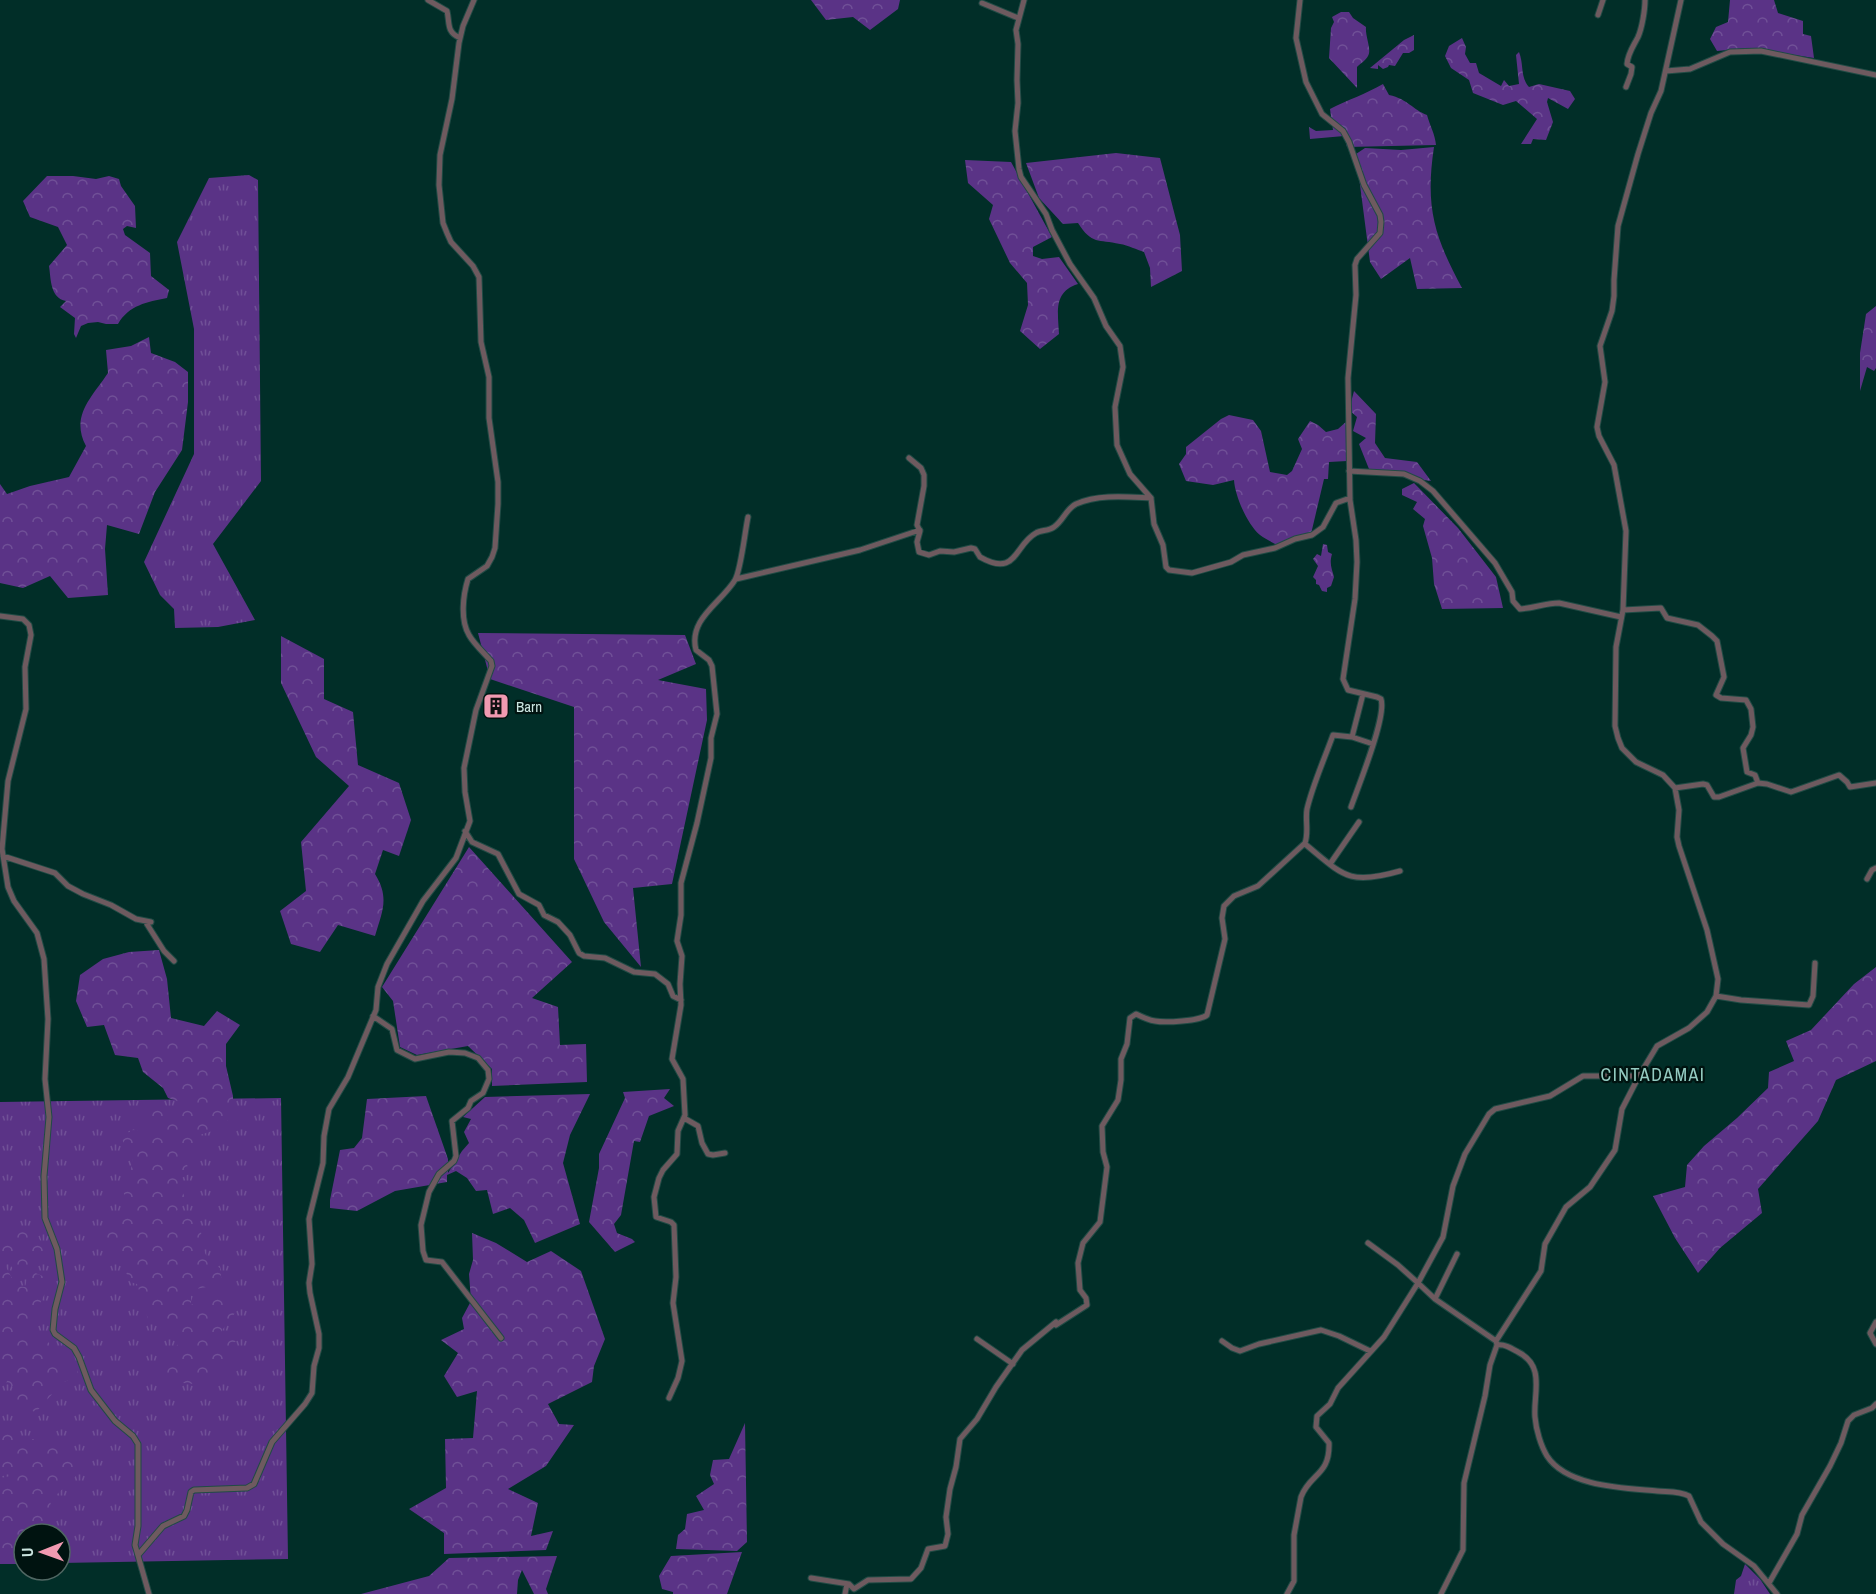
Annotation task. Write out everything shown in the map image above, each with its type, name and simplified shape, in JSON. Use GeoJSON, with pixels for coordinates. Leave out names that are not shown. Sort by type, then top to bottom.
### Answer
{"type":"FeatureCollection","features":[{"type":"Feature","properties":{"kind":"street"},"geometry":{"type":"LineString","coordinates":[[428,0],[447,11],[448,28],[453,35],[460,38]]}},
{"type":"Feature","properties":{"kind":"street"},"geometry":{"type":"LineString","coordinates":[[139,1554],[150,1544],[163,1526],[184,1516],[191,1492],[194,1490],[246,1488],[254,1484],[272,1442],[312,1393],[319,1334],[309,1283],[312,1264],[309,1224],[323,1163],[328,1109],[348,1077],[373,1016],[378,987],[387,964],[423,901],[456,858],[471,816],[465,792],[464,768],[476,710],[492,666],[491,661],[468,634],[464,618],[464,598],[468,579],[487,566],[492,557],[498,482],[489,418],[489,377],[481,342],[481,286],[477,272],[451,242],[443,223],[440,196],[440,155],[452,99],[460,38],[474,0]]}},
{"type":"Feature","properties":{"kind":"street"},"geometry":{"type":"LineString","coordinates":[[1024,0],[1016,30],[1018,103],[1015,131],[1021,177],[1046,214],[1070,264],[1094,298],[1106,326],[1120,346],[1123,363],[1115,407],[1117,445],[1125,466],[1151,498],[1154,524],[1163,545],[1166,567],[1169,570],[1189,574],[1231,562],[1243,555],[1280,547],[1317,533],[1323,527],[1336,503],[1350,498]]}},
{"type":"Feature","properties":{"kind":"street"},"geometry":{"type":"LineString","coordinates":[[1300,0],[1296,38],[1306,82],[1322,114],[1343,130],[1381,222],[1380,232],[1357,259],[1355,265],[1355,306],[1348,378],[1350,498],[1357,562],[1355,599],[1342,678],[1348,690],[1377,697],[1382,702],[1373,744],[1352,807]]}},
{"type":"Feature","properties":{"kind":"street"},"geometry":{"type":"LineString","coordinates":[[1598,15],[1604,0]]}},
{"type":"Feature","properties":{"kind":"street"},"geometry":{"type":"LineString","coordinates":[[1626,87],[1632,73],[1632,68],[1627,64],[1628,55],[1639,33],[1646,0]]}},
{"type":"Feature","properties":{"kind":"street"},"geometry":{"type":"LineString","coordinates":[[1441,1594],[1462,1550],[1464,1483],[1496,1343],[1541,1271],[1545,1245],[1566,1207],[1590,1187],[1615,1150],[1622,1109],[1657,1046],[1689,1029],[1707,1012],[1716,996],[1718,979],[1715,961],[1677,837],[1679,815],[1675,788],[1670,780],[1636,762],[1622,748],[1615,726],[1616,647],[1623,610],[1626,531],[1614,465],[1599,436],[1597,427],[1605,382],[1600,346],[1612,311],[1618,226],[1626,192],[1651,113],[1661,91],[1681,0]]}},
{"type":"Feature","properties":{"kind":"street"},"geometry":{"type":"LineString","coordinates":[[982,3],[1018,18]]}},
{"type":"Feature","properties":{"kind":"street"},"geometry":{"type":"LineString","coordinates":[[1666,71],[1690,69],[1730,52],[1761,51],[1876,75]]}},
{"type":"Feature","properties":{"kind":"street"},"geometry":{"type":"LineString","coordinates":[[909,458],[921,468],[924,475],[917,525],[920,530],[917,543],[920,553],[929,555],[940,551],[954,552],[971,548],[983,559],[1002,563],[1011,561],[1035,533],[1053,528],[1075,504],[1099,498],[1151,498]]}},
{"type":"Feature","properties":{"kind":"street"},"geometry":{"type":"LineString","coordinates":[[1349,471],[1404,474],[1433,491],[1495,563],[1512,592],[1513,601],[1520,609],[1537,608],[1551,603],[1570,604],[1621,617]]}},
{"type":"Feature","properties":{"kind":"street"},"geometry":{"type":"LineString","coordinates":[[669,1398],[678,1378],[682,1361],[674,1303],[674,1225],[656,1217],[654,1197],[661,1174],[677,1154],[678,1131],[684,1118],[686,1100],[684,1079],[672,1061],[681,1000],[682,956],[677,941],[681,913],[681,878],[697,823],[717,714],[712,666],[709,660],[696,650],[695,635],[698,624],[736,579],[748,516]]}},
{"type":"Feature","properties":{"kind":"street"},"geometry":{"type":"LineString","coordinates":[[736,579],[860,550],[920,530]]}},
{"type":"Feature","properties":{"kind":"street"},"geometry":{"type":"LineString","coordinates":[[1623,610],[1661,608],[1667,618],[1698,625],[1717,641],[1724,677],[1716,695],[1721,698],[1746,700],[1751,709],[1753,730],[1743,747],[1743,754],[1747,772],[1755,775],[1758,783]]}},
{"type":"Feature","properties":{"kind":"street"},"geometry":{"type":"LineString","coordinates":[[0,616],[23,619],[32,635],[25,667],[26,709],[7,792],[3,826],[3,856],[8,887],[14,902],[37,933],[44,959],[48,1019],[45,1079],[49,1117],[44,1176],[45,1218],[57,1249],[62,1282],[53,1330],[74,1348],[80,1357],[90,1390],[115,1421],[133,1436],[138,1444],[138,1526],[135,1545],[149,1594]]}},
{"type":"Feature","properties":{"kind":"street"},"geometry":{"type":"LineString","coordinates":[[1352,737],[1363,694]]}},
{"type":"Feature","properties":{"kind":"street"},"geometry":{"type":"LineString","coordinates":[[811,1578],[847,1584],[854,1589],[868,1580],[911,1579],[921,1568],[928,1549],[945,1546],[948,1534],[947,1506],[960,1439],[977,1419],[1022,1350],[1056,1323],[1087,1305],[1080,1290],[1078,1263],[1083,1243],[1100,1222],[1107,1167],[1103,1150],[1102,1126],[1118,1100],[1121,1059],[1127,1044],[1130,1018],[1135,1014],[1159,1022],[1206,1017],[1226,939],[1222,918],[1224,906],[1230,898],[1258,886],[1305,844],[1308,804],[1332,735],[1352,737],[1373,744]]}},
{"type":"Feature","properties":{"kind":"street"},"geometry":{"type":"LineString","coordinates":[[1675,788],[1704,784],[1714,797],[1719,797],[1758,783],[1791,792],[1839,775],[1850,787],[1876,783]]}},
{"type":"Feature","properties":{"kind":"street"},"geometry":{"type":"LineString","coordinates":[[1330,864],[1359,822]]}},
{"type":"Feature","properties":{"kind":"street"},"geometry":{"type":"LineString","coordinates":[[465,831],[472,842],[498,854],[517,892],[539,905],[544,915],[566,929],[579,953],[584,956],[605,958],[634,972],[656,974],[667,983],[673,996],[681,1000]]}},
{"type":"Feature","properties":{"kind":"street"},"geometry":{"type":"LineString","coordinates":[[1305,844],[1341,873],[1364,878],[1380,877],[1400,871]]}},
{"type":"Feature","properties":{"kind":"street"},"geometry":{"type":"LineString","coordinates":[[3,856],[55,873],[68,886],[83,894],[136,919],[148,921],[164,951],[174,961]]}},
{"type":"Feature","properties":{"kind":"street"},"geometry":{"type":"LineString","coordinates":[[1867,879],[1872,870],[1876,868]]}},
{"type":"Feature","properties":{"kind":"street"},"geometry":{"type":"LineString","coordinates":[[1716,996],[1809,1005],[1813,996],[1815,963]]}},
{"type":"Feature","properties":{"kind":"street"},"geometry":{"type":"LineString","coordinates":[[373,1016],[392,1029],[399,1052],[417,1059],[449,1052],[470,1054],[488,1070],[489,1079],[483,1092],[452,1121],[456,1156],[454,1161],[439,1174],[429,1192],[422,1221],[422,1249],[427,1261],[442,1262],[501,1338]]}},
{"type":"Feature","properties":{"kind":"street"},"geometry":{"type":"LineString","coordinates":[[1287,1594],[1294,1581],[1294,1535],[1301,1497],[1328,1459],[1329,1443],[1317,1430],[1317,1416],[1330,1404],[1338,1390],[1384,1336],[1418,1283],[1443,1237],[1453,1186],[1465,1154],[1489,1114],[1495,1109],[1550,1096],[1583,1076],[1639,1076]]}},
{"type":"Feature","properties":{"kind":"street"},"geometry":{"type":"LineString","coordinates":[[684,1118],[698,1126],[701,1141],[708,1154],[725,1153]]}},
{"type":"Feature","properties":{"kind":"street"},"geometry":{"type":"LineString","coordinates":[[1368,1243],[1398,1265],[1436,1299],[1496,1343],[1521,1353],[1532,1364],[1538,1391],[1535,1416],[1537,1428],[1548,1458],[1558,1468],[1591,1483],[1689,1496],[1701,1522],[1723,1544],[1749,1562],[1777,1594]]}},
{"type":"Feature","properties":{"kind":"street"},"geometry":{"type":"LineString","coordinates":[[1436,1299],[1457,1254]]}},
{"type":"Feature","properties":{"kind":"street"},"geometry":{"type":"LineString","coordinates":[[1876,1322],[1870,1333],[1876,1344]]}},
{"type":"Feature","properties":{"kind":"street"},"geometry":{"type":"LineString","coordinates":[[1222,1341],[1234,1349],[1244,1350],[1258,1344],[1321,1330],[1340,1336],[1370,1351]]}},
{"type":"Feature","properties":{"kind":"street"},"geometry":{"type":"LineString","coordinates":[[977,1339],[1013,1364]]}},
{"type":"Feature","properties":{"kind":"street"},"geometry":{"type":"LineString","coordinates":[[1769,1583],[1797,1534],[1801,1517],[1830,1466],[1842,1441],[1848,1421],[1854,1415],[1876,1404]]}},
{"type":"Feature","properties":{"kind":"street"},"geometry":{"type":"LineString","coordinates":[[1869,1409],[1876,1414]]}},
{"type":"Feature","properties":{"kind":"street"},"geometry":{"type":"LineString","coordinates":[[845,1594],[847,1584]]}},
{"type":"Feature","properties":{"kind":"green space"},"geometry":{"type":"Polygon","coordinates":[[[811,0],[900,0],[898,9],[870,30],[853,17],[826,20],[811,0]]]}},
{"type":"Feature","properties":{"kind":"green space"},"geometry":{"type":"Polygon","coordinates":[[[1730,0],[1774,0],[1778,13],[1803,21],[1803,34],[1811,36],[1814,58],[1750,48],[1717,51],[1710,39],[1716,27],[1728,22],[1730,0]]]}},
{"type":"Feature","properties":{"kind":"green space"},"geometry":{"type":"Polygon","coordinates":[[[1341,12],[1349,12],[1353,18],[1366,27],[1369,53],[1357,67],[1357,88],[1329,58],[1331,28],[1334,22],[1332,17],[1341,12]]]}},
{"type":"Feature","properties":{"kind":"green space"},"geometry":{"type":"Polygon","coordinates":[[[1414,35],[1414,50],[1403,53],[1395,66],[1389,65],[1383,69],[1378,65],[1378,69],[1370,68],[1404,40],[1414,35]]]}},
{"type":"Feature","properties":{"kind":"green space"},"geometry":{"type":"Polygon","coordinates":[[[1462,38],[1466,47],[1465,54],[1470,63],[1476,63],[1479,73],[1501,86],[1504,80],[1509,86],[1519,84],[1516,55],[1519,52],[1524,79],[1529,87],[1539,84],[1570,91],[1575,99],[1568,109],[1548,98],[1553,122],[1546,140],[1533,139],[1531,144],[1521,144],[1537,119],[1516,101],[1503,105],[1473,93],[1469,80],[1451,68],[1445,56],[1449,46],[1462,38]]]}},
{"type":"Feature","properties":{"kind":"green space"},"geometry":{"type":"Polygon","coordinates":[[[1383,84],[1389,95],[1401,99],[1427,115],[1436,145],[1347,147],[1344,136],[1310,139],[1309,127],[1316,131],[1333,130],[1330,109],[1383,84]]]}},
{"type":"Feature","properties":{"kind":"green space"},"geometry":{"type":"Polygon","coordinates":[[[1434,147],[1431,187],[1434,220],[1438,236],[1462,288],[1417,289],[1410,258],[1381,279],[1370,262],[1356,154],[1365,148],[1401,150],[1434,147]]]}},
{"type":"Feature","properties":{"kind":"green space"},"geometry":{"type":"Polygon","coordinates":[[[1116,153],[1160,158],[1180,235],[1182,271],[1151,287],[1150,268],[1144,252],[1092,238],[1078,223],[1063,224],[1039,198],[1026,163],[1116,153]]]}},
{"type":"Feature","properties":{"kind":"green space"},"geometry":{"type":"Polygon","coordinates":[[[965,160],[1011,162],[1052,237],[1033,247],[1033,256],[1042,259],[1059,257],[1078,284],[1064,292],[1061,298],[1058,311],[1059,334],[1040,349],[1020,331],[1028,305],[1027,283],[1010,263],[989,219],[993,205],[968,183],[965,160]]]}},
{"type":"Feature","properties":{"kind":"green space"},"geometry":{"type":"Polygon","coordinates":[[[249,175],[258,180],[261,481],[213,544],[255,620],[218,627],[175,628],[174,609],[160,595],[144,562],[194,454],[194,329],[177,242],[209,178],[249,175]]]}},
{"type":"Feature","properties":{"kind":"green space"},"geometry":{"type":"Polygon","coordinates":[[[47,176],[96,179],[109,176],[119,179],[121,186],[135,206],[136,228],[127,226],[123,229],[125,235],[150,253],[151,276],[169,290],[167,298],[133,308],[118,324],[98,322],[81,326],[76,338],[75,318],[60,307],[66,301],[54,292],[49,266],[67,245],[58,227],[30,217],[23,201],[47,176]]]}},
{"type":"Feature","properties":{"kind":"green space"},"geometry":{"type":"Polygon","coordinates":[[[1876,306],[1876,368],[1874,371],[1867,367],[1860,391],[1860,353],[1866,314],[1876,306]]]}},
{"type":"Feature","properties":{"kind":"green space"},"geometry":{"type":"Polygon","coordinates":[[[149,337],[151,353],[175,362],[188,372],[188,402],[182,450],[155,492],[139,534],[107,525],[105,549],[108,595],[68,598],[50,576],[23,588],[0,583],[0,484],[7,494],[69,477],[86,446],[80,425],[85,407],[108,373],[106,350],[131,346],[149,337]]]}},
{"type":"Feature","properties":{"kind":"green space"},"geometry":{"type":"Polygon","coordinates":[[[1354,391],[1376,414],[1375,443],[1385,458],[1417,462],[1431,481],[1381,474],[1369,469],[1359,444],[1366,438],[1353,431],[1357,417],[1349,410],[1354,391]]]}},
{"type":"Feature","properties":{"kind":"green space"},"geometry":{"type":"Polygon","coordinates":[[[1229,415],[1253,420],[1261,431],[1270,472],[1287,475],[1292,471],[1302,449],[1298,439],[1310,421],[1326,432],[1338,429],[1347,421],[1347,461],[1329,462],[1328,479],[1324,479],[1311,534],[1277,545],[1260,535],[1246,517],[1239,502],[1234,480],[1213,485],[1186,481],[1179,464],[1186,454],[1186,447],[1229,415]]]}},
{"type":"Feature","properties":{"kind":"green space"},"geometry":{"type":"Polygon","coordinates":[[[1414,483],[1458,528],[1496,577],[1503,608],[1442,609],[1434,584],[1432,558],[1423,526],[1425,519],[1413,509],[1417,502],[1402,495],[1402,489],[1414,483]]]}},
{"type":"Feature","properties":{"kind":"green space"},"geometry":{"type":"Polygon","coordinates":[[[1323,544],[1327,545],[1328,552],[1332,554],[1331,564],[1334,577],[1327,592],[1322,591],[1313,577],[1318,566],[1313,559],[1317,554],[1321,556],[1323,544]]]}},
{"type":"Feature","properties":{"kind":"green space"},"geometry":{"type":"Polygon","coordinates":[[[478,633],[685,635],[696,664],[658,680],[706,689],[707,720],[672,884],[633,888],[641,967],[604,922],[574,859],[574,707],[490,679],[478,633]]]}},
{"type":"Feature","properties":{"kind":"green space"},"geometry":{"type":"Polygon","coordinates":[[[281,636],[324,659],[324,699],[353,712],[358,765],[399,783],[411,820],[399,856],[383,850],[375,874],[382,890],[383,905],[375,936],[338,925],[320,952],[291,944],[280,911],[306,891],[301,842],[349,786],[316,757],[281,683],[281,636]]]}},
{"type":"Feature","properties":{"kind":"green space"},"geometry":{"type":"Polygon","coordinates":[[[469,847],[572,962],[532,998],[558,1007],[560,1045],[586,1044],[587,1082],[492,1086],[492,1069],[468,1046],[417,1055],[400,1047],[393,1001],[382,987],[469,847]]]}},
{"type":"Feature","properties":{"kind":"green space"},"geometry":{"type":"Polygon","coordinates":[[[159,950],[167,979],[171,1018],[204,1026],[217,1011],[240,1025],[226,1044],[226,1066],[233,1096],[233,1115],[219,1129],[196,1136],[204,1146],[186,1159],[189,1174],[178,1180],[185,1198],[177,1211],[190,1214],[201,1226],[204,1250],[210,1261],[220,1268],[222,1284],[191,1290],[191,1305],[225,1290],[241,1305],[220,1333],[239,1339],[228,1347],[233,1360],[227,1368],[214,1364],[209,1380],[203,1385],[163,1381],[160,1363],[187,1335],[149,1322],[137,1284],[130,1282],[117,1250],[108,1246],[104,1217],[128,1209],[123,1190],[130,1175],[133,1156],[120,1137],[133,1130],[145,1132],[153,1127],[145,1122],[145,1115],[164,1102],[169,1114],[193,1106],[168,1098],[163,1088],[143,1072],[138,1058],[115,1055],[104,1025],[87,1027],[76,1001],[80,975],[103,959],[129,952],[159,950]]]}},
{"type":"Feature","properties":{"kind":"green space"},"geometry":{"type":"Polygon","coordinates":[[[1876,967],[1876,1061],[1836,1080],[1818,1121],[1758,1189],[1762,1213],[1720,1248],[1698,1273],[1675,1238],[1653,1196],[1685,1187],[1687,1165],[1704,1146],[1768,1088],[1769,1072],[1794,1061],[1786,1041],[1811,1030],[1854,984],[1876,967]]]}},
{"type":"Feature","properties":{"kind":"green space"},"geometry":{"type":"Polygon","coordinates":[[[670,1089],[664,1098],[674,1106],[649,1116],[640,1142],[634,1141],[621,1215],[614,1224],[617,1233],[635,1242],[615,1252],[589,1222],[599,1168],[599,1154],[625,1098],[623,1092],[670,1089]]]}},
{"type":"Feature","properties":{"kind":"green space"},"geometry":{"type":"Polygon","coordinates":[[[590,1094],[570,1135],[563,1163],[580,1224],[535,1243],[524,1220],[510,1208],[493,1214],[487,1190],[476,1191],[467,1178],[456,1171],[447,1175],[447,1182],[395,1191],[357,1211],[330,1208],[340,1150],[354,1148],[362,1138],[367,1099],[426,1096],[448,1159],[448,1173],[469,1143],[464,1132],[471,1119],[463,1117],[485,1097],[590,1094]]]}},
{"type":"Feature","properties":{"kind":"green space"},"geometry":{"type":"Polygon","coordinates":[[[281,1098],[288,1559],[72,1563],[72,1522],[12,1522],[12,1564],[0,1564],[0,1102],[281,1098]]]}},
{"type":"Feature","properties":{"kind":"green space"},"geometry":{"type":"Polygon","coordinates":[[[0,1225],[36,1231],[47,1257],[35,1256],[33,1272],[52,1280],[26,1330],[47,1340],[62,1364],[73,1361],[80,1377],[63,1382],[36,1412],[14,1406],[0,1406],[0,1394],[11,1396],[17,1389],[6,1383],[11,1374],[0,1368],[0,1264],[5,1265],[16,1286],[25,1287],[27,1279],[25,1266],[14,1270],[0,1252],[0,1225]]]}},
{"type":"Feature","properties":{"kind":"green space"},"geometry":{"type":"Polygon","coordinates":[[[472,1233],[496,1243],[527,1262],[551,1251],[581,1271],[605,1339],[594,1366],[592,1382],[548,1404],[559,1424],[574,1425],[546,1466],[508,1489],[538,1503],[531,1536],[553,1531],[546,1550],[444,1554],[444,1533],[409,1509],[446,1488],[445,1439],[473,1438],[477,1391],[457,1397],[444,1376],[458,1353],[441,1340],[464,1329],[462,1318],[471,1301],[469,1274],[473,1260],[472,1233]]]}},
{"type":"Feature","properties":{"kind":"green space"},"geometry":{"type":"Polygon","coordinates":[[[0,1421],[4,1432],[65,1447],[79,1473],[50,1501],[55,1522],[12,1522],[12,1562],[0,1563],[0,1478],[11,1476],[10,1466],[0,1469],[0,1421]]]}},
{"type":"Feature","properties":{"kind":"green space"},"geometry":{"type":"Polygon","coordinates":[[[745,1423],[747,1542],[737,1551],[676,1549],[678,1535],[685,1529],[687,1514],[704,1510],[696,1496],[714,1484],[710,1475],[713,1460],[729,1459],[745,1423]]]}},
{"type":"Feature","properties":{"kind":"green space"},"geometry":{"type":"Polygon","coordinates":[[[742,1552],[727,1594],[673,1594],[673,1592],[662,1589],[659,1576],[671,1556],[742,1552]]]}},
{"type":"Feature","properties":{"kind":"green space"},"geometry":{"type":"Polygon","coordinates":[[[557,1556],[546,1589],[548,1594],[534,1594],[522,1570],[518,1580],[517,1594],[361,1594],[429,1576],[449,1558],[557,1556]]]}},
{"type":"Feature","properties":{"kind":"green space"},"geometry":{"type":"Polygon","coordinates":[[[1745,1564],[1760,1579],[1770,1594],[1734,1594],[1736,1580],[1741,1576],[1745,1564]]]}},
{"type":"Feature","properties":{"kind":"place","name":"Barn"},"geometry":{"type":"Point","coordinates":[496,706]}},
{"type":"Feature","properties":{"kind":"district","name":"CINTADAMAI"},"geometry":{"type":"Point","coordinates":[1653,1074]}}]}
